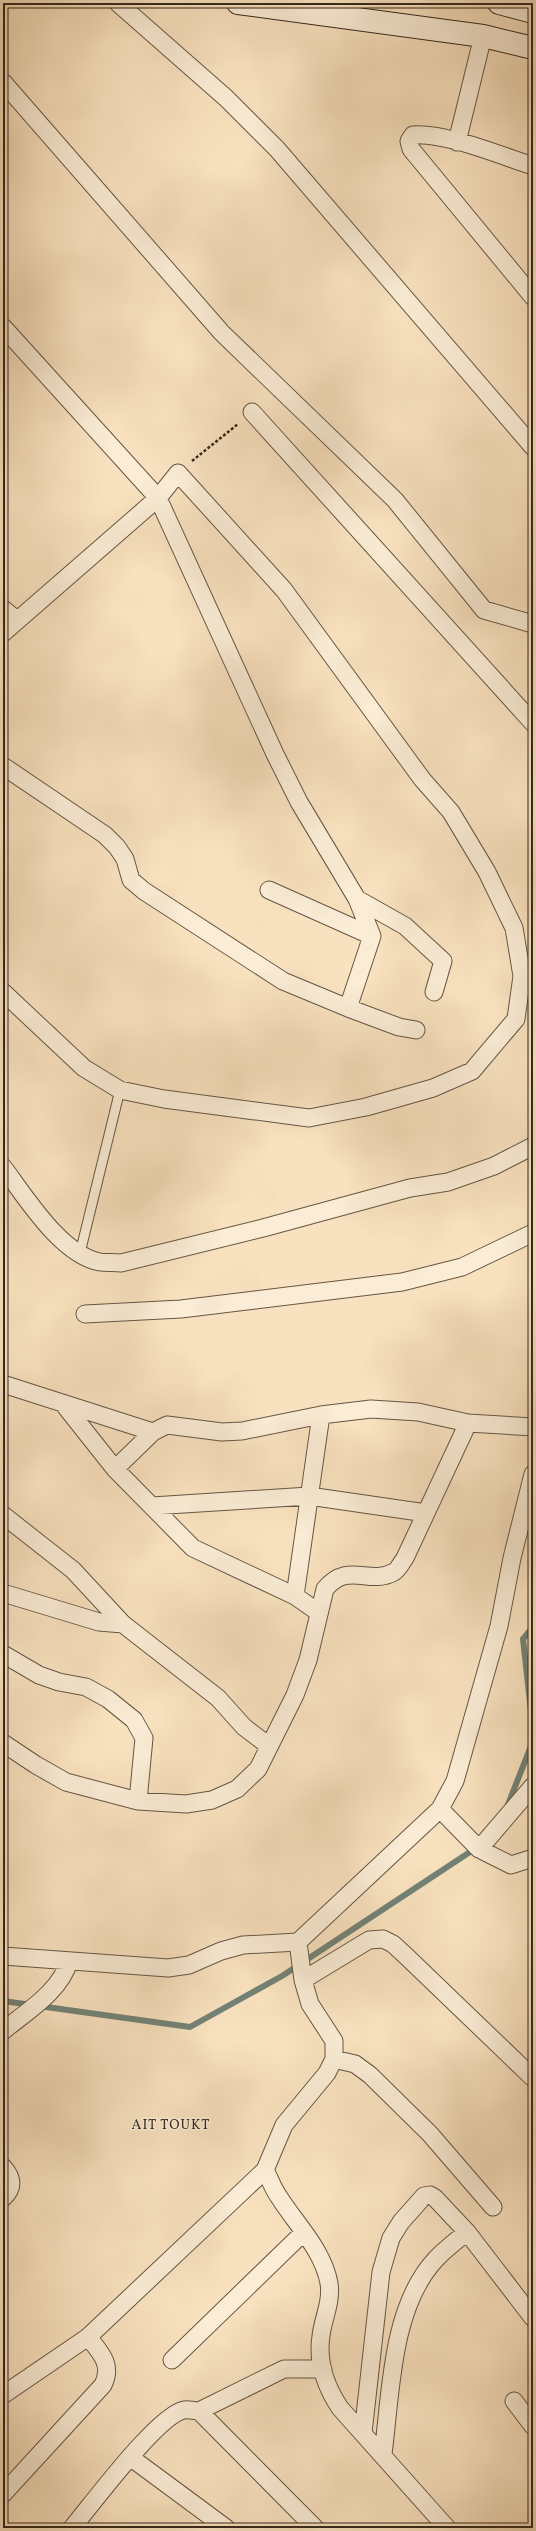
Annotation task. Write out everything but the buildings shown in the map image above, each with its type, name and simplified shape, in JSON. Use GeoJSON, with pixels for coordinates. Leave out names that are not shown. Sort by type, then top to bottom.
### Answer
{"type":"FeatureCollection","features":[{"type":"Feature","properties":{"kind":"street"},"geometry":{"type":"LineString","coordinates":[[118,3],[226,98],[277,149],[533,447]]}},
{"type":"Feature","properties":{"kind":"street"},"geometry":{"type":"LineString","coordinates":[[238,3],[483,36],[533,48]]}},
{"type":"Feature","properties":{"kind":"street"},"geometry":{"type":"LineString","coordinates":[[500,3],[533,12]]}},
{"type":"Feature","properties":{"kind":"street"},"geometry":{"type":"LineString","coordinates":[[457,142],[483,36]]}},
{"type":"Feature","properties":{"kind":"street"},"geometry":{"type":"LineString","coordinates":[[3,82],[222,333],[395,500],[484,610],[533,624]]}},
{"type":"Feature","properties":{"kind":"street"},"geometry":{"type":"LineString","coordinates":[[533,166],[457,142],[421,134],[413,135],[409,141],[411,149],[533,297]]}},
{"type":"Feature","properties":{"kind":"street"},"geometry":{"type":"LineString","coordinates":[[3,327],[158,498],[275,754],[299,802],[357,899],[372,936],[348,1008]]}},
{"type":"Feature","properties":{"kind":"street"},"geometry":{"type":"LineString","coordinates":[[252,412],[497,686],[533,723]]}},
{"type":"Feature","properties":{"kind":"street"},"geometry":{"type":"LineString","coordinates":[[3,633],[158,498],[178,473],[284,590],[422,778],[451,812],[487,872],[514,928],[522,976],[516,1019],[472,1071],[434,1088],[366,1107],[308,1118],[164,1099],[120,1090],[84,1068],[3,992]]}},
{"type":"Feature","properties":{"kind":"street"},"geometry":{"type":"LineString","coordinates":[[3,609],[17,620]]}},
{"type":"Feature","properties":{"kind":"street"},"geometry":{"type":"LineString","coordinates":[[3,766],[105,835],[118,847],[125,859],[131,880],[144,891],[283,981],[399,1027],[416,1030]]}},
{"type":"Feature","properties":{"kind":"street"},"geometry":{"type":"LineString","coordinates":[[269,890],[372,936]]}},
{"type":"Feature","properties":{"kind":"street"},"geometry":{"type":"LineString","coordinates":[[357,899],[405,926],[443,961],[434,992]]}},
{"type":"Feature","properties":{"kind":"street"},"geometry":{"type":"LineString","coordinates":[[3,1167],[44,1221],[62,1240],[80,1254],[99,1262],[121,1263],[263,1228],[410,1188],[448,1182],[494,1166],[533,1146]]}},
{"type":"Feature","properties":{"kind":"street"},"geometry":{"type":"LineString","coordinates":[[85,1314],[181,1309],[402,1282],[462,1267],[533,1233]]}},
{"type":"Feature","properties":{"kind":"street"},"geometry":{"type":"LineString","coordinates":[[3,1384],[65,1406],[153,1432]]}},
{"type":"Feature","properties":{"kind":"street"},"geometry":{"type":"LineString","coordinates":[[65,1406],[115,1469],[193,1548],[295,1596],[318,1612]]}},
{"type":"Feature","properties":{"kind":"street"},"geometry":{"type":"LineString","coordinates":[[115,1469],[153,1432],[166,1425],[222,1432],[242,1431],[321,1415],[371,1409],[418,1412],[468,1423],[533,1427]]}},
{"type":"Feature","properties":{"kind":"street"},"geometry":{"type":"LineString","coordinates":[[295,1596],[321,1415]]}},
{"type":"Feature","properties":{"kind":"street"},"geometry":{"type":"LineString","coordinates":[[3,1743],[36,1765],[66,1782],[138,1801],[186,1804],[212,1800],[237,1789],[258,1769],[295,1695],[308,1660],[318,1612],[325,1589],[332,1580],[344,1574],[381,1577],[395,1572],[405,1558],[468,1423]]}},
{"type":"Feature","properties":{"kind":"street"},"geometry":{"type":"LineString","coordinates":[[3,1956],[168,1968],[189,1965],[221,1951],[243,1945],[298,1942],[440,1809],[455,1781],[499,1626],[512,1558],[533,1474]]}},
{"type":"Feature","properties":{"kind":"street"},"geometry":{"type":"LineString","coordinates":[[152,1506],[309,1496],[426,1513]]}},
{"type":"Feature","properties":{"kind":"street"},"geometry":{"type":"LineString","coordinates":[[3,1515],[73,1570],[123,1624],[218,1698],[244,1727],[269,1746]]}},
{"type":"Feature","properties":{"kind":"street"},"geometry":{"type":"LineString","coordinates":[[3,1593],[99,1622],[123,1624]]}},
{"type":"Feature","properties":{"kind":"street"},"geometry":{"type":"LineString","coordinates":[[3,1654],[46,1677],[59,1682],[86,1687],[108,1699],[134,1720],[144,1738],[138,1801]]}},
{"type":"Feature","properties":{"kind":"street"},"geometry":{"type":"LineString","coordinates":[[479,1849],[533,1786]]}},
{"type":"Feature","properties":{"kind":"street"},"geometry":{"type":"LineString","coordinates":[[440,1809],[479,1849],[512,1865],[533,1858]]}},
{"type":"Feature","properties":{"kind":"street"},"geometry":{"type":"LineString","coordinates":[[303,1980],[369,1940],[383,1939],[392,1944],[406,1956],[531,2072]]}},
{"type":"Feature","properties":{"kind":"street"},"geometry":{"type":"LineString","coordinates":[[3,2395],[88,2338],[266,2170],[284,2125],[327,2073],[334,2059],[334,2041],[310,2004],[303,1980],[298,1942]]}},
{"type":"Feature","properties":{"kind":"street"},"geometry":{"type":"LineString","coordinates":[[3,2031],[57,1984],[66,1972],[69,1961]]}},
{"type":"Feature","properties":{"kind":"street"},"geometry":{"type":"LineString","coordinates":[[334,2059],[355,2064],[370,2075],[430,2134],[493,2206]]}},
{"type":"Feature","properties":{"kind":"street"},"geometry":{"type":"LineString","coordinates":[[3,2168],[12,2179],[11,2187],[3,2198]]}},
{"type":"Feature","properties":{"kind":"street"},"geometry":{"type":"LineString","coordinates":[[266,2170],[278,2196],[322,2259],[329,2284],[328,2310],[320,2337],[323,2369],[327,2389],[340,2408],[383,2454],[447,2528]]}},
{"type":"Feature","properties":{"kind":"street"},"geometry":{"type":"LineString","coordinates":[[363,2432],[377,2296],[391,2238],[401,2222],[424,2196],[430,2195],[467,2232],[533,2318]]}},
{"type":"Feature","properties":{"kind":"street"},"geometry":{"type":"LineString","coordinates":[[383,2454],[398,2343],[405,2313],[419,2283],[435,2260],[467,2232]]}},
{"type":"Feature","properties":{"kind":"street"},"geometry":{"type":"LineString","coordinates":[[172,2360],[303,2233]]}},
{"type":"Feature","properties":{"kind":"street"},"geometry":{"type":"LineString","coordinates":[[3,2494],[102,2385],[107,2376],[108,2366],[104,2357],[88,2338]]}},
{"type":"Feature","properties":{"kind":"street"},"geometry":{"type":"LineString","coordinates":[[199,2412],[284,2369],[323,2369]]}},
{"type":"Feature","properties":{"kind":"street"},"geometry":{"type":"LineString","coordinates":[[514,2401],[533,2426]]}},
{"type":"Feature","properties":{"kind":"street"},"geometry":{"type":"LineString","coordinates":[[72,2528],[130,2457],[168,2417],[185,2409],[199,2412],[315,2528]]}},
{"type":"Feature","properties":{"kind":"street"},"geometry":{"type":"LineString","coordinates":[[130,2457],[226,2528]]}},
{"type":"Feature","properties":{"kind":"lane"},"geometry":{"type":"LineString","coordinates":[[80,1254],[120,1090]]}},
{"type":"Feature","properties":{"kind":"path"},"geometry":{"type":"LineString","coordinates":[[178,473],[252,412]]}},
{"type":"Feature","properties":{"kind":"waterway"},"geometry":{"type":"LineString","coordinates":[[533,1627],[523,1639],[533,1730]]}},
{"type":"Feature","properties":{"kind":"waterway"},"geometry":{"type":"LineString","coordinates":[[507,1807],[533,1741]]}},
{"type":"Feature","properties":{"kind":"waterway"},"geometry":{"type":"LineString","coordinates":[[3,2001],[190,2027],[282,1976],[476,1848]]}},
{"type":"Feature","properties":{"kind":"district","name":"AIT TOUKT"},"geometry":{"type":"Point","coordinates":[171,2125]}}]}
